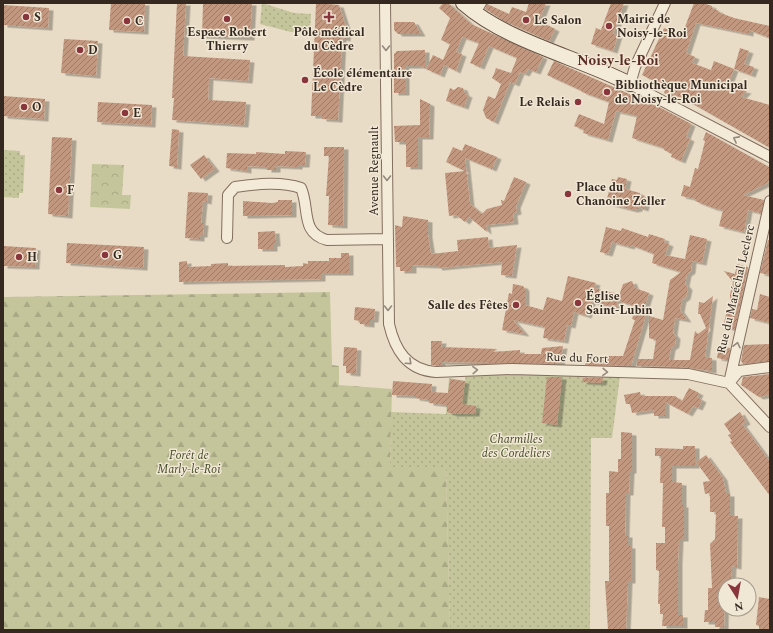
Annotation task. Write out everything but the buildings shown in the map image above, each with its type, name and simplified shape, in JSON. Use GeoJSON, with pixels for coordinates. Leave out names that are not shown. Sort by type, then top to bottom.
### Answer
{"type":"FeatureCollection","features":[{"type":"Feature","properties":{"kind":"street"},"geometry":{"type":"LineString","coordinates":[[464,3],[478,8],[506,30],[630,84],[770,157]]}},
{"type":"Feature","properties":{"kind":"street"},"geometry":{"type":"LineString","coordinates":[[630,84],[635,67],[665,3]]}},
{"type":"Feature","properties":{"kind":"street","name":"Avenue Regnault"},"geometry":{"type":"LineString","coordinates":[[385,6],[387,239],[389,324],[392,338]]}},
{"type":"Feature","properties":{"kind":"street"},"geometry":{"type":"LineString","coordinates":[[227,238],[228,195],[235,187],[261,184],[292,185],[301,188],[305,196],[309,227],[314,235],[319,238],[327,240],[387,239]]}},
{"type":"Feature","properties":{"kind":"street","name":"Rue du Maréchal Leclerc"},"geometry":{"type":"LineString","coordinates":[[729,383],[770,201]]}},
{"type":"Feature","properties":{"kind":"street","name":"Rue du Fort"},"geometry":{"type":"LineString","coordinates":[[392,338],[402,354],[411,364],[424,371],[512,369],[688,374],[729,383]]}},
{"type":"Feature","properties":{"kind":"street"},"geometry":{"type":"LineString","coordinates":[[770,367],[739,371],[729,383],[770,427]]}},
{"type":"Feature","properties":{"kind":"green space"},"geometry":{"type":"Polygon","coordinates":[[[262,3],[294,13],[311,14],[310,32],[291,32],[260,24],[262,3]]]}},
{"type":"Feature","properties":{"kind":"green space"},"geometry":{"type":"Polygon","coordinates":[[[3,150],[20,151],[20,155],[25,155],[23,193],[19,193],[19,198],[3,197],[3,150]]]}},
{"type":"Feature","properties":{"kind":"green space"},"geometry":{"type":"Polygon","coordinates":[[[92,164],[124,165],[122,195],[131,195],[130,209],[90,207],[92,164]]]}},
{"type":"Feature","properties":{"kind":"green space","name":"Forêt de Marly-le-Roi"},"geometry":{"type":"Polygon","coordinates":[[[330,292],[332,365],[339,366],[339,385],[392,389],[390,466],[446,467],[450,630],[3,630],[3,297],[330,292]]]}},
{"type":"Feature","properties":{"kind":"green space","name":"Charmilles des Cordeliers"},"geometry":{"type":"Polygon","coordinates":[[[510,372],[620,376],[612,438],[591,438],[590,630],[450,630],[446,467],[390,467],[391,412],[446,414],[449,378],[465,381],[466,374],[510,372]]]}},
{"type":"Feature","properties":{"kind":"place","name":"S"},"geometry":{"type":"Point","coordinates":[26,17]}},
{"type":"Feature","properties":{"kind":"place","name":"Pôle médical du Cèdre"},"geometry":{"type":"Point","coordinates":[329,17]}},
{"type":"Feature","properties":{"kind":"place","name":"Espace Robert Thierry"},"geometry":{"type":"Point","coordinates":[227,19]}},
{"type":"Feature","properties":{"kind":"place","name":"Le Salon"},"geometry":{"type":"Point","coordinates":[526,20]}},
{"type":"Feature","properties":{"kind":"place","name":"C"},"geometry":{"type":"Point","coordinates":[127,21]}},
{"type":"Feature","properties":{"kind":"place","name":"Mairie de Noisy-le-Roi"},"geometry":{"type":"Point","coordinates":[609,26]}},
{"type":"Feature","properties":{"kind":"place","name":"D"},"geometry":{"type":"Point","coordinates":[80,50]}},
{"type":"Feature","properties":{"kind":"place","name":"École élémentaire Le Cèdre"},"geometry":{"type":"Point","coordinates":[305,80]}},
{"type":"Feature","properties":{"kind":"place","name":"Bibliothèque Municipal de Noisy-le-Roi"},"geometry":{"type":"Point","coordinates":[607,92]}},
{"type":"Feature","properties":{"kind":"place","name":"Le Relais"},"geometry":{"type":"Point","coordinates":[578,102]}},
{"type":"Feature","properties":{"kind":"place","name":"O"},"geometry":{"type":"Point","coordinates":[24,107]}},
{"type":"Feature","properties":{"kind":"place","name":"E"},"geometry":{"type":"Point","coordinates":[125,113]}},
{"type":"Feature","properties":{"kind":"place","name":"F"},"geometry":{"type":"Point","coordinates":[59,190]}},
{"type":"Feature","properties":{"kind":"place","name":"Place du Chanoine Zeller"},"geometry":{"type":"Point","coordinates":[568,194]}},
{"type":"Feature","properties":{"kind":"place","name":"G"},"geometry":{"type":"Point","coordinates":[105,255]}},
{"type":"Feature","properties":{"kind":"place","name":"H"},"geometry":{"type":"Point","coordinates":[19,257]}},
{"type":"Feature","properties":{"kind":"place","name":"Église Saint-Lubin"},"geometry":{"type":"Point","coordinates":[578,303]}},
{"type":"Feature","properties":{"kind":"place","name":"Salle des Fêtes"},"geometry":{"type":"Point","coordinates":[516,305]}},
{"type":"Feature","properties":{"kind":"district","name":"Noisy-le-Roi"},"geometry":{"type":"Point","coordinates":[618,60]}}]}
